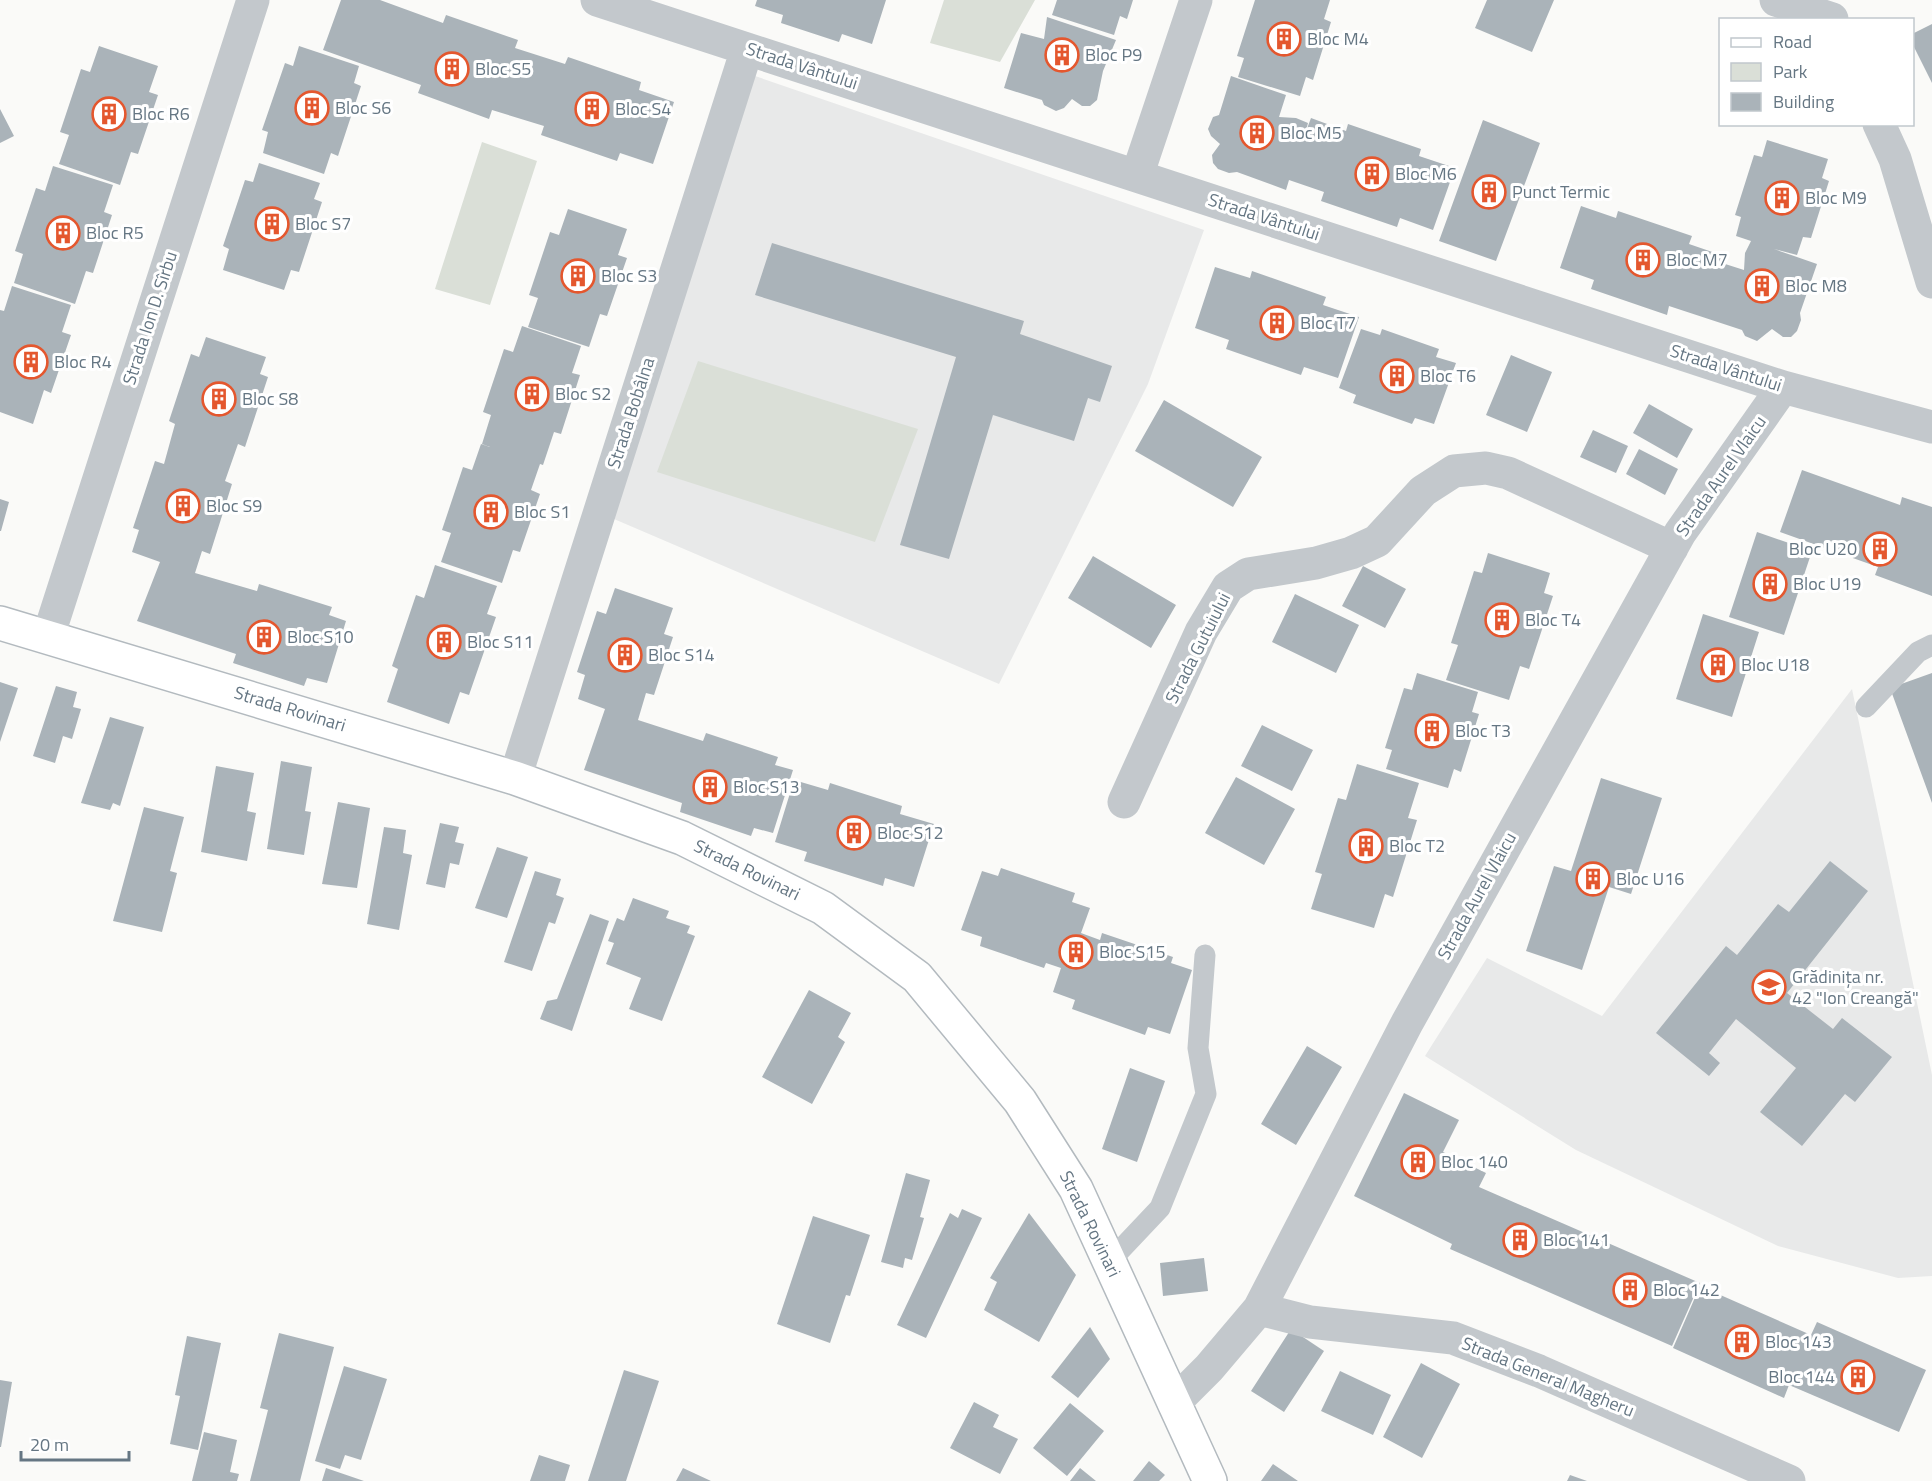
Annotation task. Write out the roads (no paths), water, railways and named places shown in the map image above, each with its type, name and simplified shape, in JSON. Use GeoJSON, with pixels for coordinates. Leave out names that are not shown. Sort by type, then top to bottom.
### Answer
{"type":"FeatureCollection","features":[{"type":"Feature","properties":{"kind":"street","name":"Strada Ion D. Sîrbu"},"geometry":{"type":"LineString","coordinates":[[48,637],[253,0]]}},
{"type":"Feature","properties":{"kind":"street","name":"Strada Vântului"},"geometry":{"type":"LineString","coordinates":[[597,0],[1783,387],[1932,428]]}},
{"type":"Feature","properties":{"kind":"street"},"geometry":{"type":"LineString","coordinates":[[1137,176],[1196,0]]}},
{"type":"Feature","properties":{"kind":"street"},"geometry":{"type":"LineString","coordinates":[[1776,0],[1826,18]]}},
{"type":"Feature","properties":{"kind":"street"},"geometry":{"type":"LineString","coordinates":[[1823,0],[1831,18]]}},
{"type":"Feature","properties":{"kind":"street","name":"Strada Bobâlna"},"geometry":{"type":"LineString","coordinates":[[515,778],[747,48]]}},
{"type":"Feature","properties":{"kind":"street"},"geometry":{"type":"LineString","coordinates":[[1880,126],[1895,159],[1932,282]]}},
{"type":"Feature","properties":{"kind":"street","name":"Strada Aurel Vlaicu"},"geometry":{"type":"LineString","coordinates":[[1174,1403],[1209,1368],[1259,1309],[1407,1023],[1672,548],[1783,387]]}},
{"type":"Feature","properties":{"kind":"street","name":"Strada Gutuiului"},"geometry":{"type":"LineString","coordinates":[[1124,802],[1201,632],[1228,587],[1248,574],[1317,563],[1351,553],[1377,541],[1423,491],[1454,471],[1486,468],[1508,473],[1672,548]]}},
{"type":"Feature","properties":{"kind":"street","name":"Strada Rovinari"},"geometry":{"type":"LineString","coordinates":[[0,623],[515,778],[692,843],[823,908],[917,977],[1020,1101],[1076,1189],[1210,1481]]}},
{"type":"Feature","properties":{"kind":"street","name":"Strada General Magheru"},"geometry":{"type":"LineString","coordinates":[[1259,1309],[1310,1322],[1453,1338],[1539,1371],[1789,1481]]}},
{"type":"Feature","properties":{"kind":"lane"},"geometry":{"type":"LineString","coordinates":[[1866,707],[1918,652],[1932,645]]}},
{"type":"Feature","properties":{"kind":"lane"},"geometry":{"type":"LineString","coordinates":[[1110,1262],[1160,1208],[1206,1094],[1198,1048],[1205,955]]}},
{"type":"Feature","properties":{"kind":"place","name":"Bloc M4"},"geometry":{"type":"Point","coordinates":[1284,39]}},
{"type":"Feature","properties":{"kind":"place","name":"Bloc P9"},"geometry":{"type":"Point","coordinates":[1062,55]}},
{"type":"Feature","properties":{"kind":"place","name":"Bloc S5"},"geometry":{"type":"Point","coordinates":[452,69]}},
{"type":"Feature","properties":{"kind":"place","name":"Bloc S6"},"geometry":{"type":"Point","coordinates":[312,108]}},
{"type":"Feature","properties":{"kind":"place","name":"Bloc S4"},"geometry":{"type":"Point","coordinates":[592,109]}},
{"type":"Feature","properties":{"kind":"place","name":"Bloc R6"},"geometry":{"type":"Point","coordinates":[109,114]}},
{"type":"Feature","properties":{"kind":"place","name":"Bloc M5"},"geometry":{"type":"Point","coordinates":[1257,133]}},
{"type":"Feature","properties":{"kind":"place","name":"Bloc M6"},"geometry":{"type":"Point","coordinates":[1372,174]}},
{"type":"Feature","properties":{"kind":"place","name":"Punct Termic"},"geometry":{"type":"Point","coordinates":[1489,192]}},
{"type":"Feature","properties":{"kind":"place","name":"Bloc M9"},"geometry":{"type":"Point","coordinates":[1782,198]}},
{"type":"Feature","properties":{"kind":"place","name":"Bloc S7"},"geometry":{"type":"Point","coordinates":[272,224]}},
{"type":"Feature","properties":{"kind":"place","name":"Bloc R5"},"geometry":{"type":"Point","coordinates":[63,233]}},
{"type":"Feature","properties":{"kind":"place","name":"Bloc M7"},"geometry":{"type":"Point","coordinates":[1643,260]}},
{"type":"Feature","properties":{"kind":"place","name":"Bloc S3"},"geometry":{"type":"Point","coordinates":[578,276]}},
{"type":"Feature","properties":{"kind":"place","name":"Bloc M8"},"geometry":{"type":"Point","coordinates":[1762,286]}},
{"type":"Feature","properties":{"kind":"place","name":"Bloc T7"},"geometry":{"type":"Point","coordinates":[1277,323]}},
{"type":"Feature","properties":{"kind":"place","name":"Bloc R4"},"geometry":{"type":"Point","coordinates":[31,362]}},
{"type":"Feature","properties":{"kind":"place","name":"Bloc T6"},"geometry":{"type":"Point","coordinates":[1397,376]}},
{"type":"Feature","properties":{"kind":"place","name":"Bloc S2"},"geometry":{"type":"Point","coordinates":[532,394]}},
{"type":"Feature","properties":{"kind":"place","name":"Bloc S8"},"geometry":{"type":"Point","coordinates":[219,399]}},
{"type":"Feature","properties":{"kind":"place","name":"Bloc S9"},"geometry":{"type":"Point","coordinates":[183,506]}},
{"type":"Feature","properties":{"kind":"place","name":"Bloc S1"},"geometry":{"type":"Point","coordinates":[491,512]}},
{"type":"Feature","properties":{"kind":"place","name":"Bloc U20"},"geometry":{"type":"Point","coordinates":[1880,549]}},
{"type":"Feature","properties":{"kind":"place","name":"Bloc U19"},"geometry":{"type":"Point","coordinates":[1770,584]}},
{"type":"Feature","properties":{"kind":"place","name":"Bloc T4"},"geometry":{"type":"Point","coordinates":[1502,620]}},
{"type":"Feature","properties":{"kind":"place","name":"Bloc S10"},"geometry":{"type":"Point","coordinates":[264,637]}},
{"type":"Feature","properties":{"kind":"place","name":"Bloc S11"},"geometry":{"type":"Point","coordinates":[444,642]}},
{"type":"Feature","properties":{"kind":"place","name":"Bloc S14"},"geometry":{"type":"Point","coordinates":[625,655]}},
{"type":"Feature","properties":{"kind":"place","name":"Bloc U18"},"geometry":{"type":"Point","coordinates":[1718,665]}},
{"type":"Feature","properties":{"kind":"place","name":"Bloc T3"},"geometry":{"type":"Point","coordinates":[1432,731]}},
{"type":"Feature","properties":{"kind":"place","name":"Bloc S13"},"geometry":{"type":"Point","coordinates":[710,787]}},
{"type":"Feature","properties":{"kind":"place","name":"Bloc S12"},"geometry":{"type":"Point","coordinates":[854,833]}},
{"type":"Feature","properties":{"kind":"place","name":"Bloc T2"},"geometry":{"type":"Point","coordinates":[1366,846]}},
{"type":"Feature","properties":{"kind":"place","name":"Bloc U16"},"geometry":{"type":"Point","coordinates":[1593,879]}},
{"type":"Feature","properties":{"kind":"place","name":"Bloc S15"},"geometry":{"type":"Point","coordinates":[1076,952]}},
{"type":"Feature","properties":{"kind":"place","name":"Grădinița nr. 42 \"Ion Creangă\""},"geometry":{"type":"Point","coordinates":[1769,987]}},
{"type":"Feature","properties":{"kind":"place","name":"Bloc 140"},"geometry":{"type":"Point","coordinates":[1418,1162]}},
{"type":"Feature","properties":{"kind":"place","name":"Bloc 141"},"geometry":{"type":"Point","coordinates":[1520,1240]}},
{"type":"Feature","properties":{"kind":"place","name":"Bloc 142"},"geometry":{"type":"Point","coordinates":[1630,1290]}},
{"type":"Feature","properties":{"kind":"place","name":"Bloc 143"},"geometry":{"type":"Point","coordinates":[1742,1342]}},
{"type":"Feature","properties":{"kind":"place","name":"Bloc 144"},"geometry":{"type":"Point","coordinates":[1858,1377]}}]}
